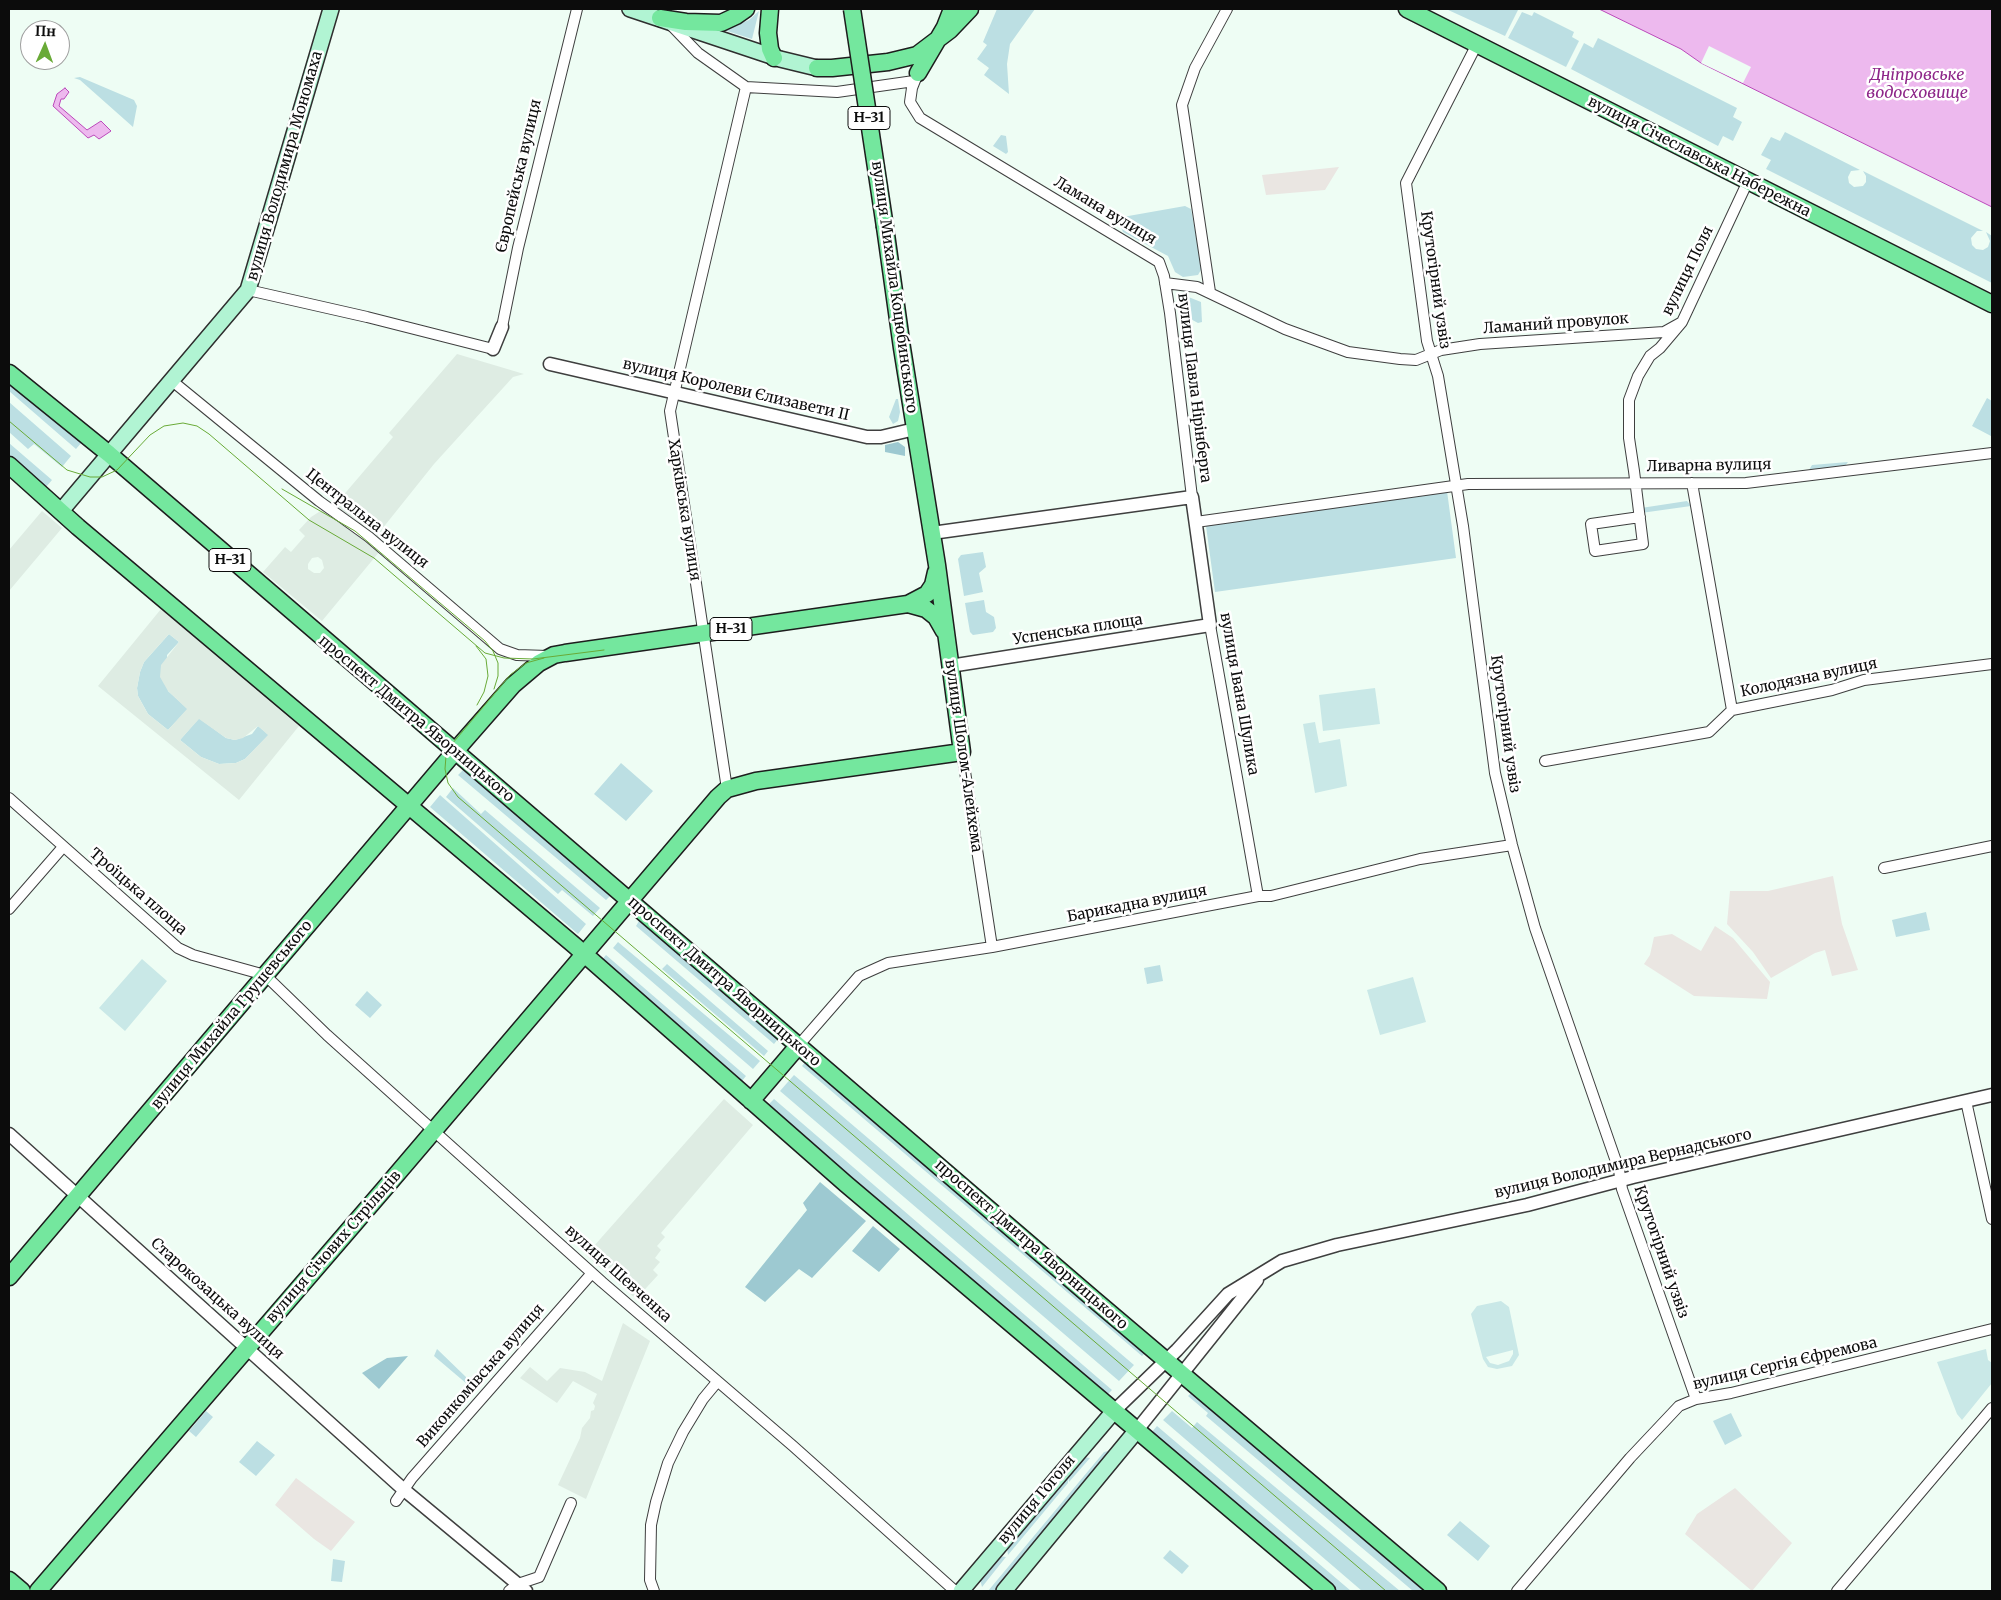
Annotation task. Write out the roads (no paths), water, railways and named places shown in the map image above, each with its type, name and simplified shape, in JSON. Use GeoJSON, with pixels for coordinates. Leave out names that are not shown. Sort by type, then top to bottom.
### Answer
{"type":"FeatureCollection","features":[{"type":"Feature","properties":{"kind":"main road","name":"вулиця Володимира Мономаха"},"geometry":{"type":"LineString","coordinates":[[61,511],[248,290],[331,9]]}},
{"type":"Feature","properties":{"kind":"main road"},"geometry":{"type":"LineString","coordinates":[[630,9],[774,58],[817,68],[832,68],[905,59],[927,49],[970,9]]}},
{"type":"Feature","properties":{"kind":"main road"},"geometry":{"type":"LineString","coordinates":[[665,21],[721,23],[746,9]]}},
{"type":"Feature","properties":{"kind":"main road"},"geometry":{"type":"LineString","coordinates":[[770,9],[768,33],[770,49],[774,58]]}},
{"type":"Feature","properties":{"kind":"main road","name":"вулиця Михайла Коцюбинського"},"geometry":{"type":"LineString","coordinates":[[852,9],[937,565]]}},
{"type":"Feature","properties":{"kind":"main road"},"geometry":{"type":"LineString","coordinates":[[916,77],[952,9]]}},
{"type":"Feature","properties":{"kind":"main road","name":"вулиця Січеславська Набережна"},"geometry":{"type":"LineString","coordinates":[[1407,9],[1992,304]]}},
{"type":"Feature","properties":{"kind":"main road"},"geometry":{"type":"LineString","coordinates":[[905,59],[914,61],[918,66],[916,77]]}},
{"type":"Feature","properties":{"kind":"main road","name":"проспект Дмитра Яворницького"},"geometry":{"type":"LineString","coordinates":[[9,373],[109,454],[454,752],[1438,1591]]}},
{"type":"Feature","properties":{"kind":"main road"},"geometry":{"type":"LineString","coordinates":[[9,465],[584,955],[853,1190],[1327,1591]]}},
{"type":"Feature","properties":{"kind":"main road","name":"Н-31"},"geometry":{"type":"LineString","coordinates":[[454,752],[513,685],[539,662],[554,655],[908,604],[927,594],[933,585],[937,565]]}},
{"type":"Feature","properties":{"kind":"main road","name":"вулиця Шолом-Алейхема"},"geometry":{"type":"LineString","coordinates":[[937,565],[962,752]]}},
{"type":"Feature","properties":{"kind":"main road"},"geometry":{"type":"LineString","coordinates":[[908,604],[926,609],[936,616],[945,635]]}},
{"type":"Feature","properties":{"kind":"main road","name":"вулиця Михайла Грушевського"},"geometry":{"type":"LineString","coordinates":[[9,1277],[454,752]]}},
{"type":"Feature","properties":{"kind":"main road"},"geometry":{"type":"LineString","coordinates":[[629,901],[712,802],[728,789],[756,781],[962,752]]}},
{"type":"Feature","properties":{"kind":"main road","name":"вулиця Січових Стрільців"},"geometry":{"type":"LineString","coordinates":[[38,1591],[434,1131],[629,901]]}},
{"type":"Feature","properties":{"kind":"main road"},"geometry":{"type":"LineString","coordinates":[[751,1101],[798,1046]]}},
{"type":"Feature","properties":{"kind":"main road","name":"вулиця Гоголя"},"geometry":{"type":"LineString","coordinates":[[961,1591],[1114,1411]]}},
{"type":"Feature","properties":{"kind":"main road"},"geometry":{"type":"LineString","coordinates":[[1004,1591],[1137,1430]]}},
{"type":"Feature","properties":{"kind":"main road"},"geometry":{"type":"LineString","coordinates":[[9,1580],[22,1591]]}},
{"type":"Feature","properties":{"kind":"street","name":"Європейська вулиця"},"geometry":{"type":"LineString","coordinates":[[493,349],[502,327],[518,248],[577,9]]}},
{"type":"Feature","properties":{"kind":"street","name":"вулиця Павла Нірінберга"},"geometry":{"type":"LineString","coordinates":[[1210,292],[1182,104],[1195,68],[1227,9]]}},
{"type":"Feature","properties":{"kind":"street"},"geometry":{"type":"LineString","coordinates":[[665,21],[698,53],[746,87],[777,91],[837,92],[876,88],[916,77]]}},
{"type":"Feature","properties":{"kind":"street","name":"Крутогірний узвіз"},"geometry":{"type":"LineString","coordinates":[[1477,44],[1406,183],[1430,356],[1438,376],[1463,526],[1495,773],[1512,845],[1535,928],[1696,1399]]}},
{"type":"Feature","properties":{"kind":"street","name":"Ламана вулиця"},"geometry":{"type":"LineString","coordinates":[[916,77],[910,102],[920,118],[1154,257],[1162,267],[1165,283]]}},
{"type":"Feature","properties":{"kind":"street","name":"Харківська вулиця"},"geometry":{"type":"LineString","coordinates":[[728,789],[670,411],[746,87]]}},
{"type":"Feature","properties":{"kind":"street","name":"вулиця Поля"},"geometry":{"type":"LineString","coordinates":[[1640,517],[1591,524],[1595,551],[1643,544],[1640,517],[1636,483],[1630,438],[1629,400],[1638,376],[1650,356],[1660,348],[1682,322],[1748,181]]}},
{"type":"Feature","properties":{"kind":"street"},"geometry":{"type":"LineString","coordinates":[[1165,283],[1183,284],[1210,292],[1286,329],[1348,352],[1416,360],[1430,356]]}},
{"type":"Feature","properties":{"kind":"street","name":"вулиця Павла Нірінберга"},"geometry":{"type":"LineString","coordinates":[[1165,283],[1192,497]]}},
{"type":"Feature","properties":{"kind":"street"},"geometry":{"type":"LineString","coordinates":[[248,290],[375,319],[493,349]]}},
{"type":"Feature","properties":{"kind":"street","name":"Ламаний провулок"},"geometry":{"type":"LineString","coordinates":[[1430,356],[1441,350],[1480,344],[1664,332],[1682,322]]}},
{"type":"Feature","properties":{"kind":"street","name":"вулиця Королеви Єлизавети ІІ"},"geometry":{"type":"LineString","coordinates":[[550,364],[867,437],[881,437],[915,429]]}},
{"type":"Feature","properties":{"kind":"street","name":"Центральна вулиця"},"geometry":{"type":"LineString","coordinates":[[171,380],[319,502],[365,534],[500,648],[526,656],[554,655]]}},
{"type":"Feature","properties":{"kind":"street","name":"Ливарна вулиця"},"geometry":{"type":"LineString","coordinates":[[1456,486],[1499,483],[1746,483],[1992,452]]}},
{"type":"Feature","properties":{"kind":"street"},"geometry":{"type":"LineString","coordinates":[[1545,760],[1709,732],[1732,710],[1692,483]]}},
{"type":"Feature","properties":{"kind":"street"},"geometry":{"type":"LineString","coordinates":[[1196,522],[1456,486]]}},
{"type":"Feature","properties":{"kind":"street"},"geometry":{"type":"LineString","coordinates":[[932,533],[1192,497]]}},
{"type":"Feature","properties":{"kind":"street","name":"вулиця Івана Шулика"},"geometry":{"type":"LineString","coordinates":[[1192,497],[1210,626],[1258,896]]}},
{"type":"Feature","properties":{"kind":"street","name":"Успенська площа"},"geometry":{"type":"LineString","coordinates":[[950,666],[1210,626]]}},
{"type":"Feature","properties":{"kind":"street","name":"Колодязна вулиця"},"geometry":{"type":"LineString","coordinates":[[1732,710],[1832,690],[1864,680],[1992,664]]}},
{"type":"Feature","properties":{"kind":"street","name":"вулиця Шолом-Алейхема"},"geometry":{"type":"LineString","coordinates":[[962,752],[992,947]]}},
{"type":"Feature","properties":{"kind":"street","name":"Троїцька площа"},"geometry":{"type":"LineString","coordinates":[[9,798],[178,948],[193,956],[265,975]]}},
{"type":"Feature","properties":{"kind":"street","name":"Барикадна вулиця"},"geometry":{"type":"LineString","coordinates":[[798,1046],[859,976],[888,963],[992,947],[1258,896],[1271,896],[1420,859],[1512,845]]}},
{"type":"Feature","properties":{"kind":"street"},"geometry":{"type":"LineString","coordinates":[[1884,868],[1992,846]]}},
{"type":"Feature","properties":{"kind":"street"},"geometry":{"type":"LineString","coordinates":[[9,909],[63,847]]}},
{"type":"Feature","properties":{"kind":"street","name":"вулиця Шевченка"},"geometry":{"type":"LineString","coordinates":[[265,975],[592,1273],[793,1446],[955,1591]]}},
{"type":"Feature","properties":{"kind":"street","name":"вулиця Володимира Вернадського"},"geometry":{"type":"LineString","coordinates":[[1114,1411],[1166,1360],[1228,1294],[1282,1261],[1314,1250],[1527,1205],[1621,1180],[1992,1095]]}},
{"type":"Feature","properties":{"kind":"street"},"geometry":{"type":"LineString","coordinates":[[1966,1101],[1992,1219]]}},
{"type":"Feature","properties":{"kind":"street","name":"Старокозацька вулиця"},"geometry":{"type":"LineString","coordinates":[[9,1134],[403,1489],[518,1589]]}},
{"type":"Feature","properties":{"kind":"street","name":"вулиця Володимира Вернадського"},"geometry":{"type":"LineString","coordinates":[[1137,1430],[1264,1271]]}},
{"type":"Feature","properties":{"kind":"street","name":"Виконкомівська вулиця"},"geometry":{"type":"LineString","coordinates":[[396,1501],[403,1489],[592,1273]]}},
{"type":"Feature","properties":{"kind":"street","name":"вулиця Сергія Єфремова"},"geometry":{"type":"LineString","coordinates":[[1516,1591],[1666,1418],[1679,1406],[1696,1399],[1731,1393],[1992,1329]]}},
{"type":"Feature","properties":{"kind":"street"},"geometry":{"type":"LineString","coordinates":[[654,1591],[650,1580],[651,1525],[661,1485],[668,1463],[683,1432],[717,1382]]}},
{"type":"Feature","properties":{"kind":"street"},"geometry":{"type":"LineString","coordinates":[[1837,1591],[1992,1408]]}},
{"type":"Feature","properties":{"kind":"street"},"geometry":{"type":"LineString","coordinates":[[518,1589],[539,1577],[571,1502]]}},
{"type":"Feature","properties":{"kind":"water","name":"Дніпровське водосховище"},"geometry":{"type":"Polygon","coordinates":[[[1599,9],[1992,9],[1992,207],[1701,63],[1681,49],[1599,9]]]}},
{"type":"Feature","properties":{"kind":"water"},"geometry":{"type":"Polygon","coordinates":[[[65,88],[69,92],[64,99],[61,99],[59,106],[87,130],[101,121],[111,131],[99,139],[94,135],[88,138],[53,106],[57,94],[65,88]]]}},
{"type":"Feature","properties":{"kind":"tram line"},"geometry":{"type":"LineString","coordinates":[[9,421],[67,470],[90,477],[102,477],[117,470],[150,435],[164,426],[183,423],[197,426],[209,434],[309,520],[374,558],[485,653],[504,658],[533,659],[604,650]]}},
{"type":"Feature","properties":{"kind":"tram line"},"geometry":{"type":"LineString","coordinates":[[282,489],[355,531],[485,641],[493,651],[498,663],[498,676],[494,689]]}},
{"type":"Feature","properties":{"kind":"tram line"},"geometry":{"type":"LineString","coordinates":[[476,646],[486,659],[488,676],[484,692],[477,705]]}},
{"type":"Feature","properties":{"kind":"tram line"},"geometry":{"type":"LineString","coordinates":[[544,658],[526,663],[510,675],[452,744],[446,756],[445,769],[448,783],[458,797],[1386,1591]]}}]}
